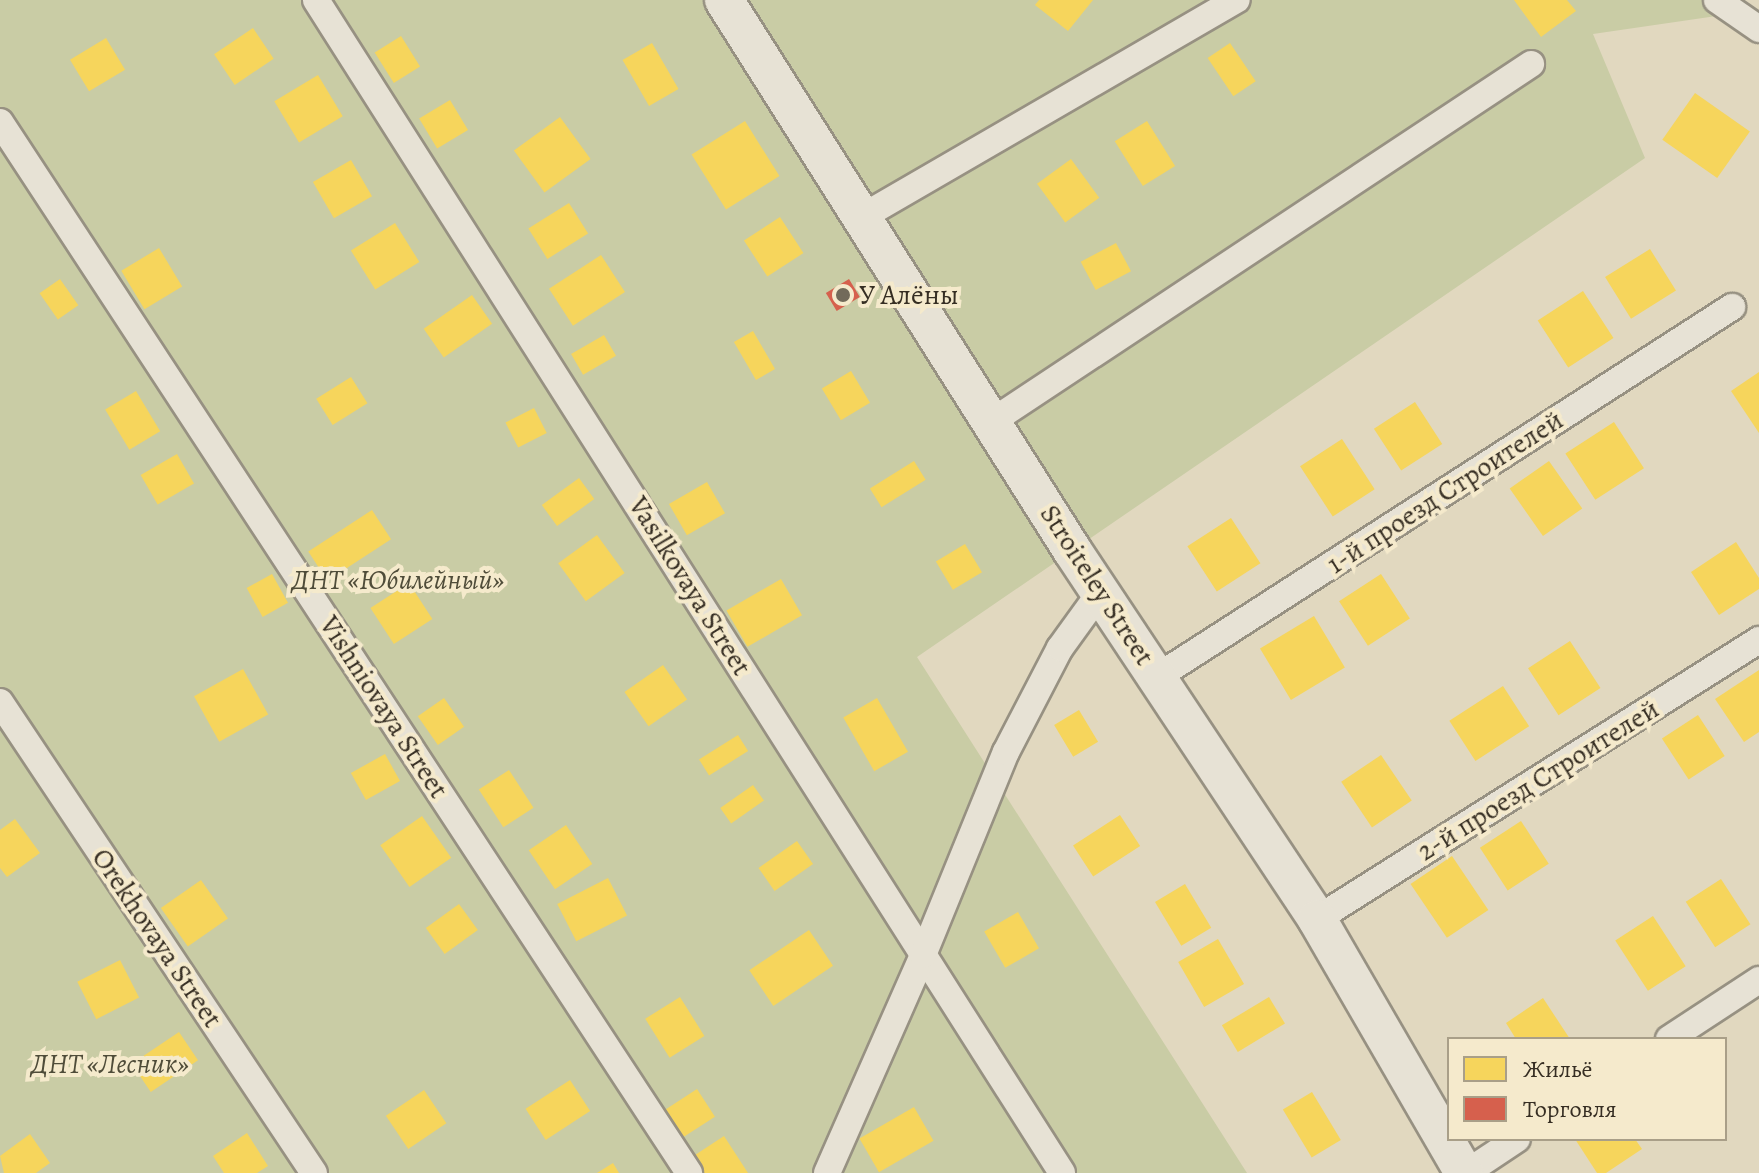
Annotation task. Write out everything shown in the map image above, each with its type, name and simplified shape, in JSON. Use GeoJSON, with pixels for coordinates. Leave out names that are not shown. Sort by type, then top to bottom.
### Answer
{"type":"FeatureCollection","features":[{"type":"Feature","properties":{"kind":"street","name":"Vasilkovaya Street"},"geometry":{"type":"LineString","coordinates":[[316,0],[1062,1173]]}},
{"type":"Feature","properties":{"kind":"street","name":"Stroiteley Street"},"geometry":{"type":"LineString","coordinates":[[724,0],[991,422],[1317,919],[1465,1173]]}},
{"type":"Feature","properties":{"kind":"street"},"geometry":{"type":"LineString","coordinates":[[862,217],[1237,0]]}},
{"type":"Feature","properties":{"kind":"street"},"geometry":{"type":"LineString","coordinates":[[1732,4],[1759,29]]}},
{"type":"Feature","properties":{"kind":"street"},"geometry":{"type":"LineString","coordinates":[[991,422],[1531,64]]}},
{"type":"Feature","properties":{"kind":"street","name":"Vishniovaya Street"},"geometry":{"type":"LineString","coordinates":[[0,122],[689,1173]]}},
{"type":"Feature","properties":{"kind":"street","name":"1-й проезд Строителей"},"geometry":{"type":"LineString","coordinates":[[1157,677],[1732,307]]}},
{"type":"Feature","properties":{"kind":"street"},"geometry":{"type":"LineString","coordinates":[[827,1173],[923,955],[1006,752],[1060,648],[1102,590]]}},
{"type":"Feature","properties":{"kind":"street","name":"2-й проезд Строителей"},"geometry":{"type":"LineString","coordinates":[[1317,919],[1759,640]]}},
{"type":"Feature","properties":{"kind":"street","name":"Orekhovaya Street"},"geometry":{"type":"LineString","coordinates":[[0,702],[314,1173]]}},
{"type":"Feature","properties":{"kind":"street"},"geometry":{"type":"LineString","coordinates":[[1672,1037],[1759,980]]}},
{"type":"Feature","properties":{"kind":"street"},"geometry":{"type":"LineString","coordinates":[[1465,1173],[1514,1141]]}},
{"type":"Feature","properties":{"kind":"green space","name":"ДНТ «Юбилейный»"},"geometry":{"type":"Polygon","coordinates":[[[0,0],[1736,0],[1737,13],[1593,34],[1645,158],[917,657],[1247,1173],[0,1173],[0,0]]]}},
{"type":"Feature","properties":{"kind":"building: Жильё"},"geometry":{"type":"Polygon","coordinates":[[[1039,0],[1093,0],[1068,31],[1035,5],[1039,0]]]}},
{"type":"Feature","properties":{"kind":"building: Жильё"},"geometry":{"type":"Polygon","coordinates":[[[1514,0],[1567,0],[1576,11],[1541,37],[1514,0]]]}},
{"type":"Feature","properties":{"kind":"building: Жильё"},"geometry":{"type":"Polygon","coordinates":[[[253,28],[274,59],[235,85],[214,54],[253,28]]]}},
{"type":"Feature","properties":{"kind":"building: Жильё"},"geometry":{"type":"Polygon","coordinates":[[[401,36],[420,67],[394,83],[375,52],[401,36]]]}},
{"type":"Feature","properties":{"kind":"building: Жильё"},"geometry":{"type":"Polygon","coordinates":[[[106,38],[125,70],[89,91],[70,60],[106,38]]]}},
{"type":"Feature","properties":{"kind":"building: Жильё"},"geometry":{"type":"Polygon","coordinates":[[[652,43],[678,89],[649,106],[623,60],[652,43]]]}},
{"type":"Feature","properties":{"kind":"building: Жильё"},"geometry":{"type":"Polygon","coordinates":[[[1230,43],[1256,81],[1233,96],[1208,58],[1230,43]]]}},
{"type":"Feature","properties":{"kind":"building: Жильё"},"geometry":{"type":"Polygon","coordinates":[[[318,75],[343,116],[299,142],[274,101],[318,75]]]}},
{"type":"Feature","properties":{"kind":"building: Жильё"},"geometry":{"type":"Polygon","coordinates":[[[1695,93],[1750,131],[1717,178],[1662,140],[1695,93]]]}},
{"type":"Feature","properties":{"kind":"building: Жильё"},"geometry":{"type":"Polygon","coordinates":[[[450,100],[468,130],[437,149],[419,119],[450,100]]]}},
{"type":"Feature","properties":{"kind":"building: Жильё"},"geometry":{"type":"Polygon","coordinates":[[[560,117],[591,159],[544,193],[514,151],[560,117]]]}},
{"type":"Feature","properties":{"kind":"building: Жильё"},"geometry":{"type":"Polygon","coordinates":[[[745,121],[779,176],[726,210],[692,154],[745,121]]]}},
{"type":"Feature","properties":{"kind":"building: Жильё"},"geometry":{"type":"Polygon","coordinates":[[[1147,121],[1175,166],[1143,186],[1115,141],[1147,121]]]}},
{"type":"Feature","properties":{"kind":"building: Жильё"},"geometry":{"type":"Polygon","coordinates":[[[1071,159],[1099,198],[1065,223],[1037,184],[1071,159]]]}},
{"type":"Feature","properties":{"kind":"building: Жильё"},"geometry":{"type":"Polygon","coordinates":[[[351,160],[372,196],[334,218],[313,182],[351,160]]]}},
{"type":"Feature","properties":{"kind":"building: Жильё"},"geometry":{"type":"Polygon","coordinates":[[[569,203],[588,234],[547,259],[528,228],[569,203]]]}},
{"type":"Feature","properties":{"kind":"building: Жильё"},"geometry":{"type":"Polygon","coordinates":[[[780,217],[803,253],[767,276],[744,240],[780,217]]]}},
{"type":"Feature","properties":{"kind":"building: Жильё"},"geometry":{"type":"Polygon","coordinates":[[[395,223],[419,262],[375,290],[351,251],[395,223]]]}},
{"type":"Feature","properties":{"kind":"building: Жильё"},"geometry":{"type":"Polygon","coordinates":[[[1116,243],[1131,271],[1096,290],[1081,262],[1116,243]]]}},
{"type":"Feature","properties":{"kind":"building: Жильё"},"geometry":{"type":"Polygon","coordinates":[[[159,248],[182,287],[144,309],[121,271],[159,248]]]}},
{"type":"Feature","properties":{"kind":"building: Жильё"},"geometry":{"type":"Polygon","coordinates":[[[1650,249],[1676,291],[1631,319],[1605,277],[1650,249]]]}},
{"type":"Feature","properties":{"kind":"building: Жильё"},"geometry":{"type":"Polygon","coordinates":[[[601,255],[625,292],[573,326],[549,289],[601,255]]]}},
{"type":"Feature","properties":{"kind":"building: Жильё"},"geometry":{"type":"Polygon","coordinates":[[[60,279],[78,305],[58,320],[40,293],[60,279]]]}},
{"type":"Feature","properties":{"kind":"building: Жильё"},"geometry":{"type":"Polygon","coordinates":[[[1583,291],[1613,338],[1568,367],[1538,320],[1583,291]]]}},
{"type":"Feature","properties":{"kind":"building: Жильё"},"geometry":{"type":"Polygon","coordinates":[[[472,295],[492,324],[444,358],[424,329],[472,295]]]}},
{"type":"Feature","properties":{"kind":"building: Жильё"},"geometry":{"type":"Polygon","coordinates":[[[753,331],[775,369],[756,380],[734,342],[753,331]]]}},
{"type":"Feature","properties":{"kind":"building: Жильё"},"geometry":{"type":"Polygon","coordinates":[[[604,335],[616,356],[583,375],[571,354],[604,335]]]}},
{"type":"Feature","properties":{"kind":"building: Жильё"},"geometry":{"type":"Polygon","coordinates":[[[851,371],[870,403],[841,420],[822,389],[851,371]]]}},
{"type":"Feature","properties":{"kind":"building: Жильё"},"geometry":{"type":"Polygon","coordinates":[[[1759,372],[1759,433],[1731,391],[1759,372]]]}},
{"type":"Feature","properties":{"kind":"building: Жильё"},"geometry":{"type":"Polygon","coordinates":[[[351,377],[367,403],[333,425],[316,399],[351,377]]]}},
{"type":"Feature","properties":{"kind":"building: Жильё"},"geometry":{"type":"Polygon","coordinates":[[[136,391],[160,431],[129,450],[105,410],[136,391]]]}},
{"type":"Feature","properties":{"kind":"building: Жильё"},"geometry":{"type":"Polygon","coordinates":[[[1415,402],[1442,444],[1401,471],[1374,429],[1415,402]]]}},
{"type":"Feature","properties":{"kind":"building: Жильё"},"geometry":{"type":"Polygon","coordinates":[[[534,408],[547,433],[518,447],[505,423],[534,408]]]}},
{"type":"Feature","properties":{"kind":"building: Жильё"},"geometry":{"type":"Polygon","coordinates":[[[1614,422],[1644,468],[1595,500],[1565,454],[1614,422]]]}},
{"type":"Feature","properties":{"kind":"building: Жильё"},"geometry":{"type":"Polygon","coordinates":[[[1342,439],[1375,489],[1333,517],[1300,466],[1342,439]]]}},
{"type":"Feature","properties":{"kind":"building: Жильё"},"geometry":{"type":"Polygon","coordinates":[[[177,454],[194,483],[158,504],[141,475],[177,454]]]}},
{"type":"Feature","properties":{"kind":"building: Жильё"},"geometry":{"type":"Polygon","coordinates":[[[914,461],[926,480],[882,507],[870,489],[914,461]]]}},
{"type":"Feature","properties":{"kind":"building: Жильё"},"geometry":{"type":"Polygon","coordinates":[[[1549,461],[1582,509],[1543,536],[1510,489],[1549,461]]]}},
{"type":"Feature","properties":{"kind":"building: Жильё"},"geometry":{"type":"Polygon","coordinates":[[[579,478],[594,499],[557,526],[542,505],[579,478]]]}},
{"type":"Feature","properties":{"kind":"building: Жильё"},"geometry":{"type":"Polygon","coordinates":[[[707,482],[725,513],[687,535],[669,504],[707,482]]]}},
{"type":"Feature","properties":{"kind":"building: Жильё"},"geometry":{"type":"Polygon","coordinates":[[[372,510],[391,539],[327,581],[308,551],[372,510]]]}},
{"type":"Feature","properties":{"kind":"building: Жильё"},"geometry":{"type":"Polygon","coordinates":[[[1231,518],[1260,563],[1217,592],[1187,546],[1231,518]]]}},
{"type":"Feature","properties":{"kind":"building: Жильё"},"geometry":{"type":"Polygon","coordinates":[[[597,535],[625,573],[586,601],[558,563],[597,535]]]}},
{"type":"Feature","properties":{"kind":"building: Жильё"},"geometry":{"type":"Polygon","coordinates":[[[1736,542],[1759,578],[1759,589],[1719,615],[1691,572],[1736,542]]]}},
{"type":"Feature","properties":{"kind":"building: Жильё"},"geometry":{"type":"Polygon","coordinates":[[[965,544],[982,572],[953,590],[936,562],[965,544]]]}},
{"type":"Feature","properties":{"kind":"building: Жильё"},"geometry":{"type":"Polygon","coordinates":[[[272,574],[288,603],[263,617],[247,588],[272,574]]]}},
{"type":"Feature","properties":{"kind":"building: Жильё"},"geometry":{"type":"Polygon","coordinates":[[[1381,574],[1410,618],[1368,646],[1339,601],[1381,574]]]}},
{"type":"Feature","properties":{"kind":"building: Жильё"},"geometry":{"type":"Polygon","coordinates":[[[781,579],[802,615],[747,647],[726,610],[781,579]]]}},
{"type":"Feature","properties":{"kind":"building: Жильё"},"geometry":{"type":"Polygon","coordinates":[[[409,583],[432,619],[394,644],[370,608],[409,583]]]}},
{"type":"Feature","properties":{"kind":"building: Жильё"},"geometry":{"type":"Polygon","coordinates":[[[1314,616],[1345,667],[1291,700],[1260,648],[1314,616]]]}},
{"type":"Feature","properties":{"kind":"building: Жильё"},"geometry":{"type":"Polygon","coordinates":[[[1570,641],[1600,688],[1559,715],[1528,668],[1570,641]]]}},
{"type":"Feature","properties":{"kind":"building: Жильё"},"geometry":{"type":"Polygon","coordinates":[[[663,665],[687,699],[649,726],[624,692],[663,665]]]}},
{"type":"Feature","properties":{"kind":"building: Жильё"},"geometry":{"type":"Polygon","coordinates":[[[243,669],[268,714],[219,742],[194,696],[243,669]]]}},
{"type":"Feature","properties":{"kind":"building: Жильё"},"geometry":{"type":"Polygon","coordinates":[[[1759,670],[1759,732],[1744,742],[1715,699],[1759,670]]]}},
{"type":"Feature","properties":{"kind":"building: Жильё"},"geometry":{"type":"Polygon","coordinates":[[[1503,686],[1529,726],[1475,761],[1449,721],[1503,686]]]}},
{"type":"Feature","properties":{"kind":"building: Жильё"},"geometry":{"type":"Polygon","coordinates":[[[444,698],[464,727],[438,745],[418,716],[444,698]]]}},
{"type":"Feature","properties":{"kind":"building: Жильё"},"geometry":{"type":"Polygon","coordinates":[[[877,698],[908,752],[874,771],[843,718],[877,698]]]}},
{"type":"Feature","properties":{"kind":"building: Жильё"},"geometry":{"type":"Polygon","coordinates":[[[1079,710],[1098,742],[1073,757],[1054,725],[1079,710]]]}},
{"type":"Feature","properties":{"kind":"building: Жильё"},"geometry":{"type":"Polygon","coordinates":[[[1698,715],[1725,756],[1689,780],[1662,738],[1698,715]]]}},
{"type":"Feature","properties":{"kind":"building: Жильё"},"geometry":{"type":"Polygon","coordinates":[[[738,735],[748,751],[709,775],[699,759],[738,735]]]}},
{"type":"Feature","properties":{"kind":"building: Жильё"},"geometry":{"type":"Polygon","coordinates":[[[385,754],[400,781],[366,800],[351,773],[385,754]]]}},
{"type":"Feature","properties":{"kind":"building: Жильё"},"geometry":{"type":"Polygon","coordinates":[[[1381,755],[1412,801],[1372,827],[1341,782],[1381,755]]]}},
{"type":"Feature","properties":{"kind":"building: Жильё"},"geometry":{"type":"Polygon","coordinates":[[[509,770],[534,808],[503,827],[479,790],[509,770]]]}},
{"type":"Feature","properties":{"kind":"building: Жильё"},"geometry":{"type":"Polygon","coordinates":[[[753,785],[764,801],[731,824],[720,808],[753,785]]]}},
{"type":"Feature","properties":{"kind":"building: Жильё"},"geometry":{"type":"Polygon","coordinates":[[[1120,815],[1140,846],[1093,877],[1073,845],[1120,815]]]}},
{"type":"Feature","properties":{"kind":"building: Жильё"},"geometry":{"type":"Polygon","coordinates":[[[422,816],[451,858],[409,887],[380,845],[422,816]]]}},
{"type":"Feature","properties":{"kind":"building: Жильё"},"geometry":{"type":"Polygon","coordinates":[[[15,819],[40,853],[7,877],[0,868],[0,830],[15,819]]]}},
{"type":"Feature","properties":{"kind":"building: Жильё"},"geometry":{"type":"Polygon","coordinates":[[[1521,821],[1549,864],[1508,890],[1480,848],[1521,821]]]}},
{"type":"Feature","properties":{"kind":"building: Жильё"},"geometry":{"type":"Polygon","coordinates":[[[566,825],[592,864],[555,889],[529,850],[566,825]]]}},
{"type":"Feature","properties":{"kind":"building: Жильё"},"geometry":{"type":"Polygon","coordinates":[[[797,841],[813,864],[775,891],[758,868],[797,841]]]}},
{"type":"Feature","properties":{"kind":"building: Жильё"},"geometry":{"type":"Polygon","coordinates":[[[1452,856],[1488,910],[1447,938],[1411,884],[1452,856]]]}},
{"type":"Feature","properties":{"kind":"building: Жильё"},"geometry":{"type":"Polygon","coordinates":[[[608,878],[627,915],[576,941],[557,904],[608,878]]]}},
{"type":"Feature","properties":{"kind":"building: Жильё"},"geometry":{"type":"Polygon","coordinates":[[[1721,879],[1750,924],[1715,947],[1686,902],[1721,879]]]}},
{"type":"Feature","properties":{"kind":"building: Жильё"},"geometry":{"type":"Polygon","coordinates":[[[201,880],[228,919],[188,947],[161,908],[201,880]]]}},
{"type":"Feature","properties":{"kind":"building: Жильё"},"geometry":{"type":"Polygon","coordinates":[[[1185,884],[1211,928],[1181,946],[1155,902],[1185,884]]]}},
{"type":"Feature","properties":{"kind":"building: Жильё"},"geometry":{"type":"Polygon","coordinates":[[[459,904],[478,930],[445,954],[426,928],[459,904]]]}},
{"type":"Feature","properties":{"kind":"building: Жильё"},"geometry":{"type":"Polygon","coordinates":[[[1018,912],[1039,948],[1005,968],[984,932],[1018,912]]]}},
{"type":"Feature","properties":{"kind":"building: Жильё"},"geometry":{"type":"Polygon","coordinates":[[[1653,916],[1686,966],[1648,991],[1615,941],[1653,916]]]}},
{"type":"Feature","properties":{"kind":"building: Жильё"},"geometry":{"type":"Polygon","coordinates":[[[809,930],[833,966],[773,1006],[749,970],[809,930]]]}},
{"type":"Feature","properties":{"kind":"building: Жильё"},"geometry":{"type":"Polygon","coordinates":[[[1218,939],[1244,984],[1204,1007],[1178,962],[1218,939]]]}},
{"type":"Feature","properties":{"kind":"building: Жильё"},"geometry":{"type":"Polygon","coordinates":[[[120,960],[139,997],[96,1019],[77,982],[120,960]]]}},
{"type":"Feature","properties":{"kind":"building: Жильё"},"geometry":{"type":"Polygon","coordinates":[[[680,997],[704,1036],[670,1058],[645,1019],[680,997]]]}},
{"type":"Feature","properties":{"kind":"building: Жильё"},"geometry":{"type":"Polygon","coordinates":[[[1269,997],[1285,1024],[1238,1052],[1222,1025],[1269,997]]]}},
{"type":"Feature","properties":{"kind":"building: Жильё"},"geometry":{"type":"Polygon","coordinates":[[[1543,998],[1569,1037],[1515,1037],[1506,1023],[1543,998]]]}},
{"type":"Feature","properties":{"kind":"building: Жильё"},"geometry":{"type":"Polygon","coordinates":[[[179,1032],[198,1060],[151,1092],[132,1064],[179,1032]]]}},
{"type":"Feature","properties":{"kind":"building: Жильё"},"geometry":{"type":"Polygon","coordinates":[[[570,1080],[590,1111],[546,1140],[526,1109],[570,1080]]]}},
{"type":"Feature","properties":{"kind":"building: Жильё"},"geometry":{"type":"Polygon","coordinates":[[[697,1089],[715,1117],[683,1137],[665,1110],[697,1089]]]}},
{"type":"Feature","properties":{"kind":"building: Жильё"},"geometry":{"type":"Polygon","coordinates":[[[424,1090],[446,1123],[408,1149],[386,1116],[424,1090]]]}},
{"type":"Feature","properties":{"kind":"building: Жильё"},"geometry":{"type":"Polygon","coordinates":[[[1312,1092],[1341,1140],[1312,1158],[1283,1110],[1312,1092]]]}},
{"type":"Feature","properties":{"kind":"building: Жильё"},"geometry":{"type":"Polygon","coordinates":[[[914,1107],[934,1141],[879,1172],[859,1138],[914,1107]]]}},
{"type":"Feature","properties":{"kind":"building: Жильё"},"geometry":{"type":"Polygon","coordinates":[[[247,1133],[268,1166],[257,1173],[224,1173],[213,1156],[247,1133]]]}},
{"type":"Feature","properties":{"kind":"building: Жильё"},"geometry":{"type":"Polygon","coordinates":[[[30,1134],[50,1163],[36,1173],[4,1173],[0,1156],[30,1134]]]}},
{"type":"Feature","properties":{"kind":"building: Жильё"},"geometry":{"type":"Polygon","coordinates":[[[724,1136],[748,1173],[702,1173],[692,1157],[724,1136]]]}},
{"type":"Feature","properties":{"kind":"building: Жильё"},"geometry":{"type":"Polygon","coordinates":[[[1576,1141],[1636,1141],[1642,1149],[1606,1173],[1597,1173],[1576,1141]]]}},
{"type":"Feature","properties":{"kind":"building: Жильё"},"geometry":{"type":"Polygon","coordinates":[[[613,1163],[619,1173],[597,1173],[613,1163]]]}},
{"type":"Feature","properties":{"kind":"building: Торговля","name":"У Алёны"},"geometry":{"type":"Polygon","coordinates":[[[849,279],[860,297],[837,311],[826,293],[849,279]]]}},
{"type":"Feature","properties":{"kind":"place","name":"У Алёны"},"geometry":{"type":"Point","coordinates":[843,295]}},
{"type":"Feature","properties":{"kind":"park label","name":"ДНТ «Лесник»"},"geometry":{"type":"Point","coordinates":[110,1064]}}]}
